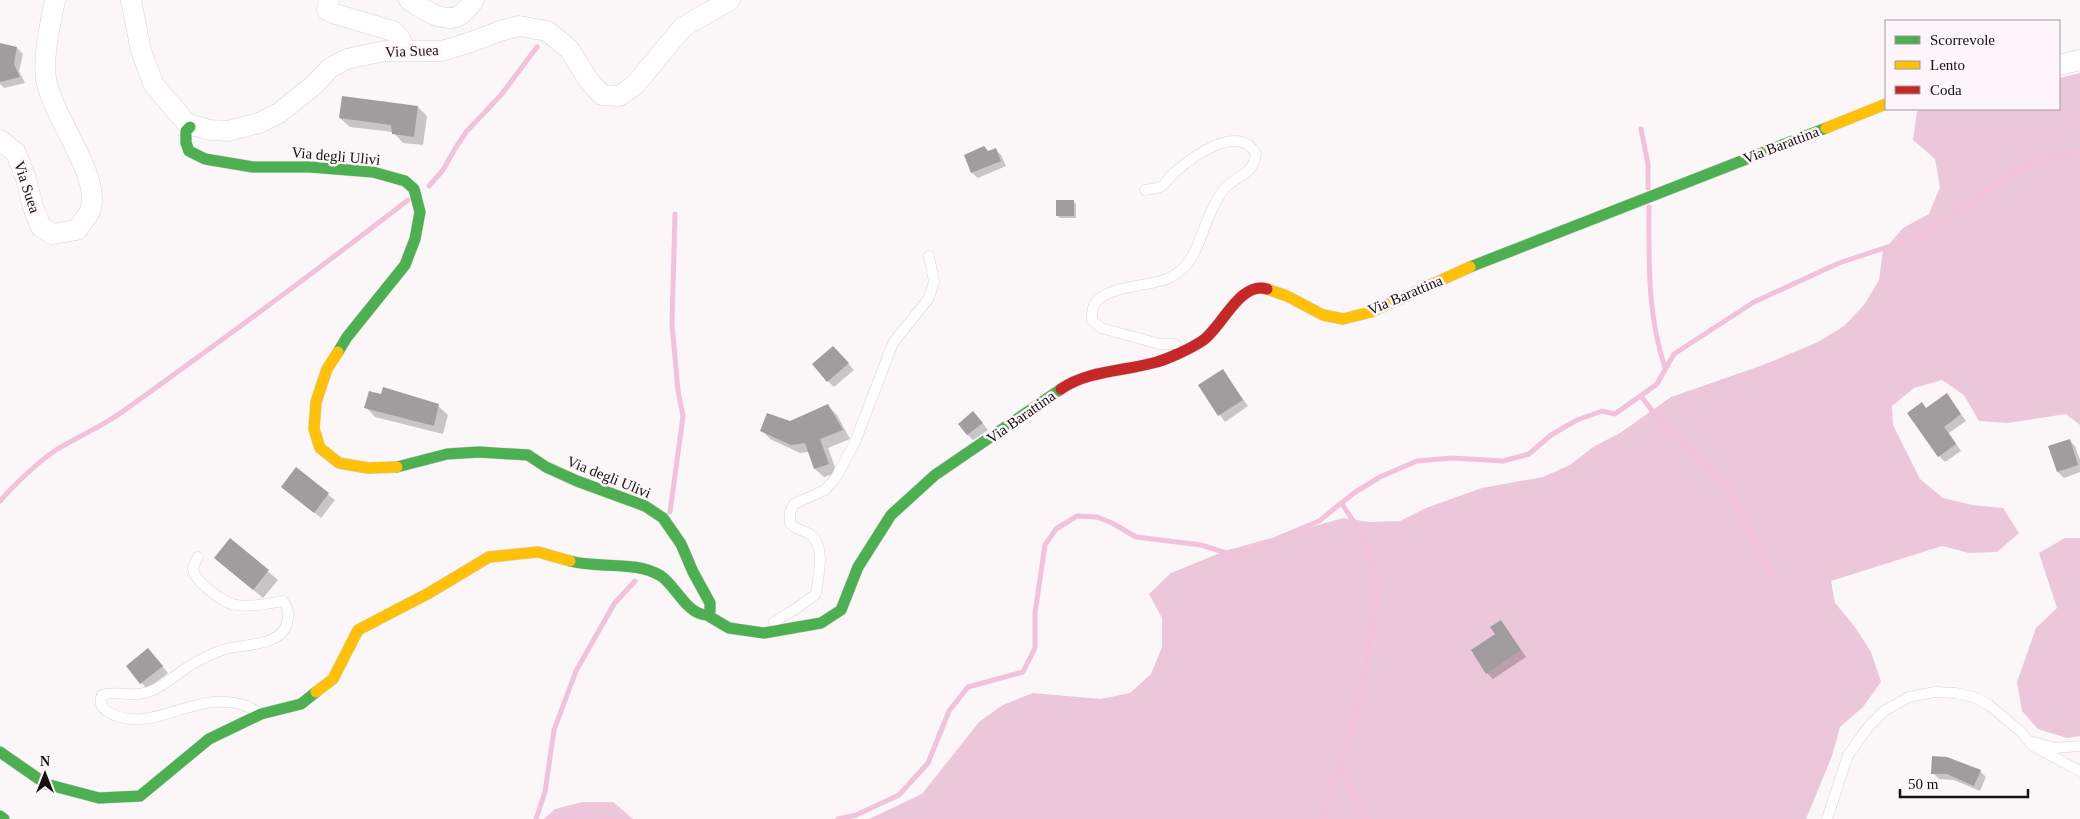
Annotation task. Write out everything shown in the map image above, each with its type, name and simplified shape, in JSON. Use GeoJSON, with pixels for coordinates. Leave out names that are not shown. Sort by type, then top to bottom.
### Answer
{"type":"FeatureCollection","features":[{"type":"Feature","properties":{"kind":"main road","name":"Via Barattina"},"geometry":{"type":"LineString","coordinates":[[707,615],[729,628],[764,632],[821,623],[840,610],[858,567],[891,515],[935,475],[1070,383],[1155,363],[1203,341],[1245,292],[1263,288],[1286,296],[1323,315],[1343,318],[1371,312],[1458,272],[1885,104]]}},
{"type":"Feature","properties":{"kind":"main road","name":"Via degli Ulivi"},"geometry":{"type":"LineString","coordinates":[[190,127],[186,132],[186,143],[189,151],[205,159],[253,167],[310,167],[373,172],[404,181],[414,189],[420,212],[416,239],[404,265],[348,338],[327,369],[316,402],[315,411],[314,429],[320,448],[339,463],[368,468],[399,467],[446,454],[479,452],[528,455],[546,467],[577,481],[645,506],[663,518],[681,544],[693,572],[710,603],[710,611],[707,615]]}},
{"type":"Feature","properties":{"kind":"main road"},"geometry":{"type":"LineString","coordinates":[[0,752],[46,784],[99,798],[140,796],[209,738],[261,714],[302,704],[334,679],[358,630],[429,593],[489,557],[538,552],[581,564],[632,566],[650,571],[662,577],[691,608],[700,615],[707,615]]}},
{"type":"Feature","properties":{"kind":"main road"},"geometry":{"type":"LineString","coordinates":[[0,816],[4,819]]}},
{"type":"Feature","properties":{"kind":"street","name":"Via Suea"},"geometry":{"type":"LineString","coordinates":[[0,140],[16,154],[41,227],[52,234],[77,230],[90,210],[93,192],[84,166],[56,110],[46,80],[46,49],[55,0]]}},
{"type":"Feature","properties":{"kind":"street"},"geometry":{"type":"LineString","coordinates":[[131,0],[141,52],[154,84],[190,127]]}},
{"type":"Feature","properties":{"kind":"street"},"geometry":{"type":"LineString","coordinates":[[329,0],[327,10],[332,13],[393,30],[401,40],[404,51]]}},
{"type":"Feature","properties":{"kind":"street"},"geometry":{"type":"LineString","coordinates":[[409,0],[438,16],[448,18],[455,18],[461,14],[474,0]]}},
{"type":"Feature","properties":{"kind":"street","name":"Via Suea"},"geometry":{"type":"LineString","coordinates":[[190,127],[196,126],[210,130],[228,131],[259,123],[279,113],[314,85],[330,68],[347,59],[384,51],[442,51],[472,42],[500,30],[519,26],[547,31],[570,50],[588,81],[602,95],[619,96],[635,85],[683,27],[730,0]]}},
{"type":"Feature","properties":{"kind":"street"},"geometry":{"type":"LineString","coordinates":[[2060,65],[2080,60]]}},
{"type":"Feature","properties":{"kind":"lane"},"geometry":{"type":"LineString","coordinates":[[1144,190],[1160,187],[1196,155],[1219,144],[1240,140],[1252,145],[1256,154],[1249,172],[1225,187],[1210,210],[1194,255],[1183,269],[1168,278],[1104,295],[1094,305],[1092,320],[1101,328],[1160,344],[1176,344],[1189,348]]}},
{"type":"Feature","properties":{"kind":"lane"},"geometry":{"type":"LineString","coordinates":[[764,632],[768,625],[816,594],[820,560],[817,541],[808,533],[794,528],[790,524],[790,512],[794,504],[825,490],[839,472],[854,442],[893,343],[929,298],[934,282],[929,256]]}},
{"type":"Feature","properties":{"kind":"lane"},"geometry":{"type":"LineString","coordinates":[[198,557],[193,568],[196,578],[214,594],[232,604],[261,605],[283,601],[287,605],[288,615],[284,631],[269,641],[240,648],[225,649],[198,660],[145,693],[133,695],[113,692],[102,695],[100,700],[101,706],[110,713],[124,718],[144,719],[211,702],[227,702],[251,707],[261,714]]}},
{"type":"Feature","properties":{"kind":"lane"},"geometry":{"type":"LineString","coordinates":[[1827,819],[1848,755],[1869,726],[1884,711],[1909,697],[1935,692],[1956,693],[1974,697],[1989,705],[2020,731],[2033,746],[2080,772]]}},
{"type":"Feature","properties":{"kind":"lane"},"geometry":{"type":"LineString","coordinates":[[2028,740],[2055,748],[2080,746]]}},
{"type":"Feature","properties":{"kind":"shaded area"},"geometry":{"type":"Polygon","coordinates":[[[2080,73],[2080,425],[2066,414],[2007,423],[1979,421],[1964,395],[1942,380],[1914,388],[1892,406],[1893,425],[1920,479],[1943,498],[1972,505],[2003,508],[2019,533],[1997,552],[1969,553],[1942,546],[1831,581],[1835,603],[1855,627],[1871,652],[1881,682],[1863,707],[1840,727],[1832,756],[1806,819],[869,819],[922,794],[979,722],[1003,705],[1033,693],[1101,699],[1130,693],[1151,674],[1162,647],[1162,618],[1149,594],[1171,573],[1225,551],[1343,518],[1370,522],[1400,521],[1426,508],[1482,488],[1543,477],[1570,465],[1593,447],[1620,433],[1671,397],[1763,365],[1818,342],[1844,326],[1864,305],[1879,280],[1883,251],[1903,228],[1929,214],[1940,187],[1935,159],[1913,140],[1917,111],[2060,110],[2060,78],[2080,73]]]}},
{"type":"Feature","properties":{"kind":"shaded area"},"geometry":{"type":"Polygon","coordinates":[[[2065,538],[2080,538],[2080,736],[2067,738],[2038,729],[2022,711],[2017,682],[2036,628],[2057,608],[2039,553],[2065,538]]]}},
{"type":"Feature","properties":{"kind":"shaded area"},"geometry":{"type":"Polygon","coordinates":[[[583,802],[613,802],[633,819],[544,819],[555,809],[583,802]]]}},
{"type":"Feature","properties":{"kind":"building"},"geometry":{"type":"Polygon","coordinates":[[[0,43],[17,47],[14,64],[20,77],[0,82],[0,43]]]}},
{"type":"Feature","properties":{"kind":"building"},"geometry":{"type":"Polygon","coordinates":[[[342,96],[418,106],[414,137],[392,134],[391,125],[339,118],[342,96]]]}},
{"type":"Feature","properties":{"kind":"building"},"geometry":{"type":"Polygon","coordinates":[[[984,146],[988,151],[996,148],[1001,161],[971,173],[964,155],[984,146]]]}},
{"type":"Feature","properties":{"kind":"building"},"geometry":{"type":"Polygon","coordinates":[[[1056,200],[1074,200],[1074,216],[1056,216],[1056,200]]]}},
{"type":"Feature","properties":{"kind":"building"},"geometry":{"type":"Polygon","coordinates":[[[833,346],[849,363],[827,382],[812,364],[833,346]]]}},
{"type":"Feature","properties":{"kind":"building"},"geometry":{"type":"Polygon","coordinates":[[[1223,369],[1243,400],[1218,416],[1198,385],[1223,369]]]}},
{"type":"Feature","properties":{"kind":"building"},"geometry":{"type":"Polygon","coordinates":[[[383,387],[439,404],[434,426],[364,408],[369,391],[381,394],[383,387]]]}},
{"type":"Feature","properties":{"kind":"building"},"geometry":{"type":"Polygon","coordinates":[[[1947,393],[1961,414],[1944,427],[1956,444],[1938,457],[1907,413],[1922,402],[1926,408],[1947,393]]]}},
{"type":"Feature","properties":{"kind":"building"},"geometry":{"type":"Polygon","coordinates":[[[828,404],[843,430],[820,439],[829,464],[814,469],[805,443],[791,445],[760,431],[767,413],[790,421],[828,404]]]}},
{"type":"Feature","properties":{"kind":"building"},"geometry":{"type":"Polygon","coordinates":[[[973,411],[983,423],[967,435],[958,424],[973,411]]]}},
{"type":"Feature","properties":{"kind":"building"},"geometry":{"type":"Polygon","coordinates":[[[2070,439],[2078,465],[2057,472],[2048,446],[2070,439]]]}},
{"type":"Feature","properties":{"kind":"building"},"geometry":{"type":"Polygon","coordinates":[[[296,467],[329,493],[314,513],[281,487],[296,467]]]}},
{"type":"Feature","properties":{"kind":"building"},"geometry":{"type":"Polygon","coordinates":[[[230,538],[269,570],[253,590],[214,558],[230,538]]]}},
{"type":"Feature","properties":{"kind":"building"},"geometry":{"type":"Polygon","coordinates":[[[1501,620],[1521,650],[1486,674],[1471,650],[1495,634],[1490,627],[1501,620]]]}},
{"type":"Feature","properties":{"kind":"building"},"geometry":{"type":"Polygon","coordinates":[[[148,648],[163,666],[140,684],[126,666],[148,648]]]}},
{"type":"Feature","properties":{"kind":"building"},"geometry":{"type":"Polygon","coordinates":[[[1932,756],[1947,757],[1981,770],[1974,786],[1947,774],[1931,774],[1932,756]]]}},
{"type":"Feature","properties":{"kind":"waterway"},"geometry":{"type":"LineString","coordinates":[[429,186],[443,170],[467,131],[501,95],[537,47]]}},
{"type":"Feature","properties":{"kind":"waterway"},"geometry":{"type":"LineString","coordinates":[[1641,129],[1648,164],[1648,188]]}},
{"type":"Feature","properties":{"kind":"waterway"},"geometry":{"type":"LineString","coordinates":[[838,819],[856,815],[899,795],[928,763],[949,711],[968,687],[1023,672],[1035,648],[1035,613],[1045,545],[1056,529],[1077,516],[1097,517],[1112,523],[1136,537],[1201,545],[1236,556],[1319,521],[1354,493],[1380,477],[1417,461],[1452,458],[1503,461],[1529,454],[1551,435],[1577,420],[1602,411],[1615,414],[1657,384],[1674,354],[1754,302],[1839,263],[1924,235],[2012,173],[2048,156],[2080,154]]}},
{"type":"Feature","properties":{"kind":"waterway"},"geometry":{"type":"LineString","coordinates":[[0,501],[26,474],[49,455],[122,412],[266,308],[408,200]]}},
{"type":"Feature","properties":{"kind":"waterway"},"geometry":{"type":"LineString","coordinates":[[1649,207],[1650,288],[1655,327],[1665,368]]}},
{"type":"Feature","properties":{"kind":"waterway"},"geometry":{"type":"LineString","coordinates":[[670,512],[683,416],[678,391],[672,324],[675,214]]}},
{"type":"Feature","properties":{"kind":"waterway"},"geometry":{"type":"LineString","coordinates":[[1641,396],[1668,432],[1687,447],[1731,493],[1771,575]]}},
{"type":"Feature","properties":{"kind":"waterway"},"geometry":{"type":"LineString","coordinates":[[1322,819],[1342,759],[1361,691],[1378,594],[1370,557],[1360,531],[1342,504]]}},
{"type":"Feature","properties":{"kind":"waterway"},"geometry":{"type":"LineString","coordinates":[[536,819],[545,792],[554,730],[576,671],[614,604],[635,581]]}},
{"type":"Feature","properties":{"kind":"waterway"},"geometry":{"type":"LineString","coordinates":[[1339,767],[1366,819]]}},
{"type":"Feature","properties":{"kind":"waterway"},"geometry":{"type":"LineString","coordinates":[[548,819],[587,815],[604,816],[612,819]]}},
{"type":"Feature","properties":{"kind":"traffic: fast"},"geometry":{"type":"LineString","coordinates":[[190,127],[186,131],[186,143],[189,151],[205,159],[253,167],[310,167],[373,172],[405,181],[414,189],[420,212],[415,239],[405,265],[347,337],[338,352]]}},
{"type":"Feature","properties":{"kind":"traffic: fast"},"geometry":{"type":"LineString","coordinates":[[1470,267],[1826,128]]}},
{"type":"Feature","properties":{"kind":"traffic: fast"},"geometry":{"type":"LineString","coordinates":[[707,615],[729,628],[764,633],[821,623],[841,610],[858,567],[891,515],[935,475],[1061,389]]}},
{"type":"Feature","properties":{"kind":"traffic: fast"},"geometry":{"type":"LineString","coordinates":[[397,467],[447,454],[479,452],[528,455],[546,467],[577,481],[645,506],[663,518],[681,544],[693,572],[710,603],[710,611],[707,615],[693,610],[661,576],[651,571],[628,566],[570,561]]}},
{"type":"Feature","properties":{"kind":"traffic: fast"},"geometry":{"type":"LineString","coordinates":[[0,752],[46,784],[99,798],[140,796],[209,739],[261,714],[301,704],[316,692]]}},
{"type":"Feature","properties":{"kind":"traffic: fast"},"geometry":{"type":"LineString","coordinates":[[0,816],[4,819]]}},
{"type":"Feature","properties":{"kind":"traffic: slow"},"geometry":{"type":"LineString","coordinates":[[1826,128],[1885,104]]}},
{"type":"Feature","properties":{"kind":"traffic: slow"},"geometry":{"type":"LineString","coordinates":[[1267,289],[1287,296],[1323,315],[1343,319],[1371,312],[1470,267]]}},
{"type":"Feature","properties":{"kind":"traffic: slow"},"geometry":{"type":"LineString","coordinates":[[338,352],[327,369],[316,402],[314,429],[320,448],[339,463],[368,468],[397,467]]}},
{"type":"Feature","properties":{"kind":"traffic: slow"},"geometry":{"type":"LineString","coordinates":[[316,692],[333,679],[358,630],[429,593],[489,557],[538,552],[570,561]]}},
{"type":"Feature","properties":{"kind":"traffic: jam"},"geometry":{"type":"LineString","coordinates":[[1061,389],[1082,378],[1142,366],[1185,351],[1209,335],[1240,298],[1257,288],[1267,289]]}}]}
